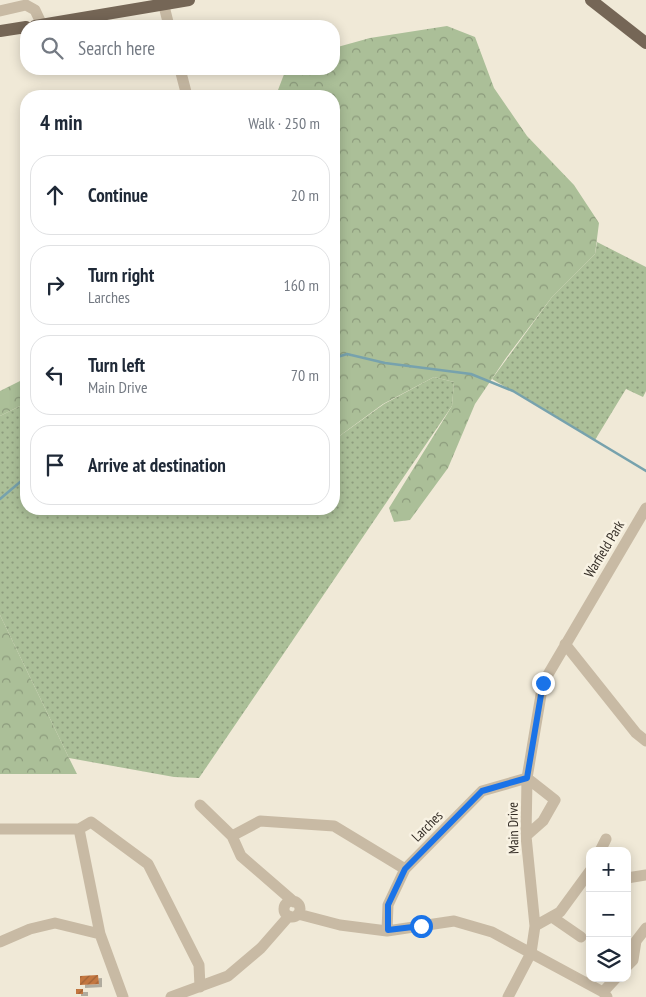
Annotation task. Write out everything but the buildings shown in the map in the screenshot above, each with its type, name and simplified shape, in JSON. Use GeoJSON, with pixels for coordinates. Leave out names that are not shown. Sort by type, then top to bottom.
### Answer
{"type":"FeatureCollection","features":[{"type":"Feature","properties":{"kind":"main road"},"geometry":{"type":"LineString","coordinates":[[76,20],[164,6],[189,0]]}},
{"type":"Feature","properties":{"kind":"main road"},"geometry":{"type":"LineString","coordinates":[[591,0],[646,42]]}},
{"type":"Feature","properties":{"kind":"main road"},"geometry":{"type":"LineString","coordinates":[[0,31],[20,29]]}},
{"type":"Feature","properties":{"kind":"street"},"geometry":{"type":"LineString","coordinates":[[0,11],[26,5],[35,10],[37,20]]}},
{"type":"Feature","properties":{"kind":"street"},"geometry":{"type":"LineString","coordinates":[[164,6],[168,20]]}},
{"type":"Feature","properties":{"kind":"street"},"geometry":{"type":"LineString","coordinates":[[182,75],[185,90]]}},
{"type":"Feature","properties":{"kind":"street","name":"Warfield Park"},"geometry":{"type":"LineString","coordinates":[[588,605],[644,514]]}},
{"type":"Feature","properties":{"kind":"street","name":"Main Drive"},"geometry":{"type":"LineString","coordinates":[[508,997],[531,953],[535,926],[526,836],[527,778],[543,683],[588,605]]}},
{"type":"Feature","properties":{"kind":"street"},"geometry":{"type":"LineString","coordinates":[[566,644],[636,732],[646,741]]}},
{"type":"Feature","properties":{"kind":"street"},"geometry":{"type":"LineString","coordinates":[[526,836],[543,821],[556,800],[527,778]]}},
{"type":"Feature","properties":{"kind":"street","name":"Larches"},"geometry":{"type":"LineString","coordinates":[[388,930],[388,905],[405,869],[482,791],[527,778]]}},
{"type":"Feature","properties":{"kind":"street"},"geometry":{"type":"LineString","coordinates":[[200,805],[232,836],[240,856],[295,908],[340,925],[388,930],[454,921],[492,932],[605,994],[613,982]]}},
{"type":"Feature","properties":{"kind":"street"},"geometry":{"type":"LineString","coordinates":[[232,836],[260,821],[334,826],[405,869]]}},
{"type":"Feature","properties":{"kind":"street"},"geometry":{"type":"LineString","coordinates":[[0,829],[78,829],[91,822],[148,864],[199,965],[200,987]]}},
{"type":"Feature","properties":{"kind":"street"},"geometry":{"type":"LineString","coordinates":[[78,829],[100,934],[123,997]]}},
{"type":"Feature","properties":{"kind":"street"},"geometry":{"type":"LineString","coordinates":[[602,847],[606,839]]}},
{"type":"Feature","properties":{"kind":"street"},"geometry":{"type":"LineString","coordinates":[[631,877],[646,875]]}},
{"type":"Feature","properties":{"kind":"street"},"geometry":{"type":"LineString","coordinates":[[535,926],[560,912],[586,876]]}},
{"type":"Feature","properties":{"kind":"street"},"geometry":{"type":"LineString","coordinates":[[171,997],[228,976],[261,948],[295,908]]}},
{"type":"Feature","properties":{"kind":"street"},"geometry":{"type":"LineString","coordinates":[[552,916],[581,937]]}},
{"type":"Feature","properties":{"kind":"street"},"geometry":{"type":"LineString","coordinates":[[0,942],[30,929],[55,923],[100,934]]}},
{"type":"Feature","properties":{"kind":"street"},"geometry":{"type":"LineString","coordinates":[[631,962],[633,960],[636,940],[646,928]]}},
{"type":"Feature","properties":{"kind":"green space"},"geometry":{"type":"Polygon","coordinates":[[[447,26],[475,37],[494,88],[527,136],[574,185],[599,223],[595,254],[552,297],[506,358],[475,404],[448,468],[410,520],[394,522],[389,508],[452,406],[454,382],[434,377],[383,404],[340,436],[340,90],[278,90],[284,75],[340,75],[340,46],[370,38],[447,26]]]}},
{"type":"Feature","properties":{"kind":"green space"},"geometry":{"type":"Polygon","coordinates":[[[597,242],[646,267],[646,391],[643,397],[626,389],[595,440],[492,379],[552,297],[595,254],[597,242]]]}},
{"type":"Feature","properties":{"kind":"green space"},"geometry":{"type":"Polygon","coordinates":[[[434,377],[454,382],[452,406],[199,778],[174,777],[69,758],[0,615],[0,416],[20,406],[20,515],[340,515],[340,436],[384,404],[434,377]]]}},
{"type":"Feature","properties":{"kind":"green space"},"geometry":{"type":"Polygon","coordinates":[[[20,381],[20,406],[0,416],[0,391],[20,381]]]}},
{"type":"Feature","properties":{"kind":"green space"},"geometry":{"type":"Polygon","coordinates":[[[0,615],[69,758],[77,774],[0,774],[0,615]]]}},
{"type":"Feature","properties":{"kind":"waterway"},"geometry":{"type":"LineString","coordinates":[[340,356],[347,354],[385,363],[471,374],[513,391],[646,471]]}},
{"type":"Feature","properties":{"kind":"waterway"},"geometry":{"type":"LineString","coordinates":[[0,499],[20,482]]}},
{"type":"Feature","properties":{"kind":"route"},"geometry":{"type":"LineString","coordinates":[[421,926],[388,930],[388,905],[405,869],[445,831],[482,791],[527,778],[543,683]]}}]}
